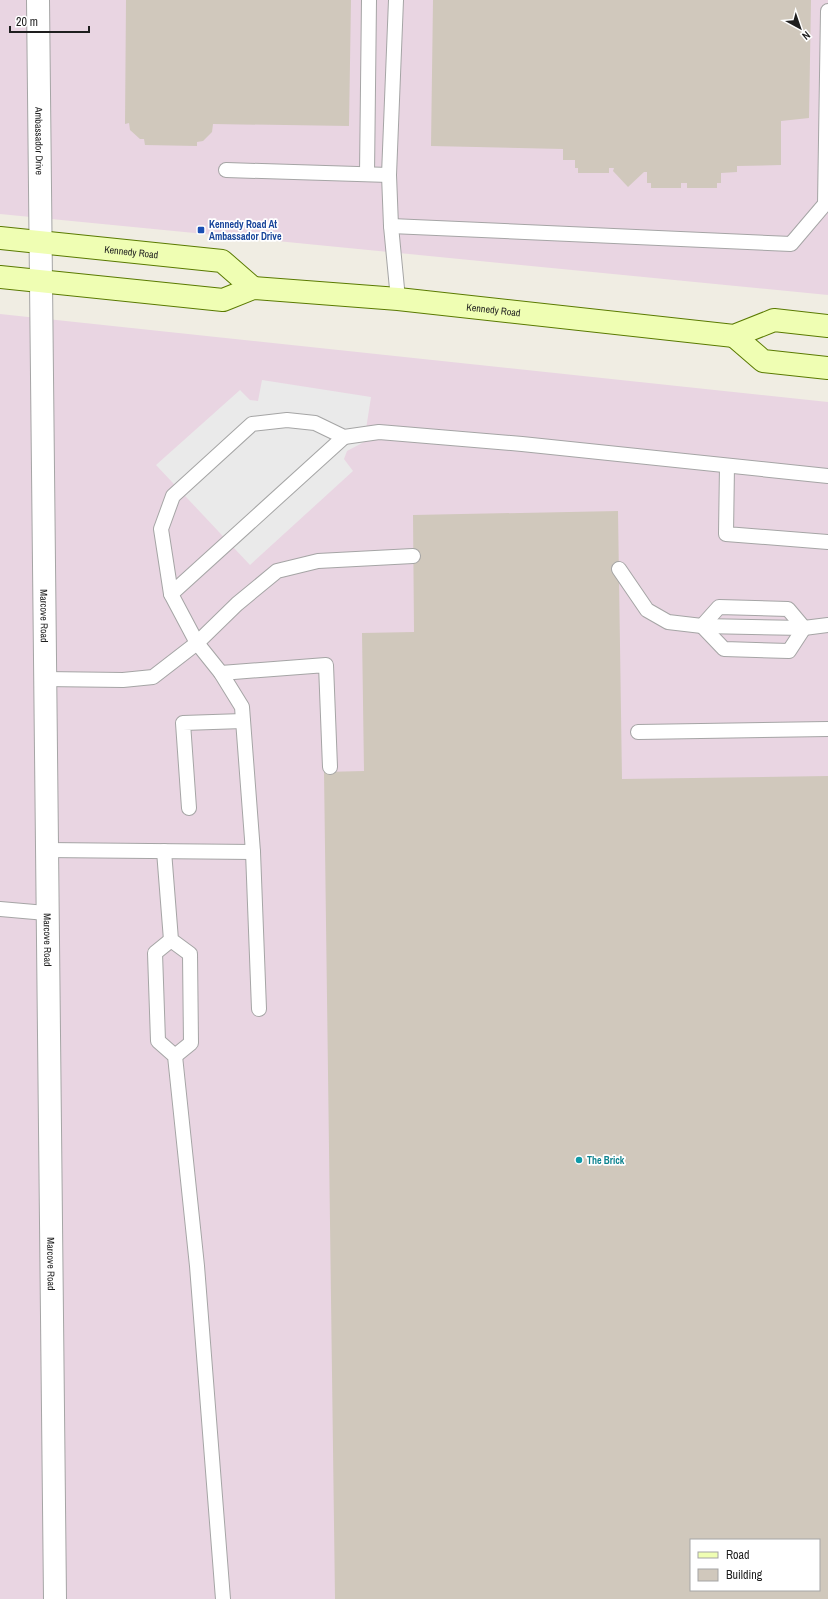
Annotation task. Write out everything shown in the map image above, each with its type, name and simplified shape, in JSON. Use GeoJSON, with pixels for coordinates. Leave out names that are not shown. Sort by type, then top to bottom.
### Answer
{"type":"FeatureCollection","features":[{"type":"Feature","properties":{"kind":"main road","name":"Kennedy Road"},"geometry":{"type":"LineString","coordinates":[[0,238],[222,261],[253,288]]}},
{"type":"Feature","properties":{"kind":"main road","name":"Kennedy Road"},"geometry":{"type":"LineString","coordinates":[[0,277],[223,300],[253,288],[398,299],[734,336],[774,320],[828,326]]}},
{"type":"Feature","properties":{"kind":"main road"},"geometry":{"type":"LineString","coordinates":[[734,336],[763,361],[828,368]]}},
{"type":"Feature","properties":{"kind":"street","name":"Ambassador Drive"},"geometry":{"type":"LineString","coordinates":[[38,0],[40,281]]}},
{"type":"Feature","properties":{"kind":"street","name":"Marcove Road"},"geometry":{"type":"LineString","coordinates":[[40,281],[55,1599]]}},
{"type":"Feature","properties":{"kind":"lane"},"geometry":{"type":"LineString","coordinates":[[367,174],[369,0]]}},
{"type":"Feature","properties":{"kind":"lane"},"geometry":{"type":"LineString","coordinates":[[396,0],[389,175],[391,226],[398,299]]}},
{"type":"Feature","properties":{"kind":"lane"},"geometry":{"type":"LineString","coordinates":[[391,226],[791,244],[825,204],[828,11]]}},
{"type":"Feature","properties":{"kind":"lane"},"geometry":{"type":"LineString","coordinates":[[226,170],[389,175]]}},
{"type":"Feature","properties":{"kind":"lane"},"geometry":{"type":"LineString","coordinates":[[259,1009],[253,852],[242,707],[221,673],[197,643],[171,594],[161,529],[173,496],[252,424],[287,420],[315,423],[344,437],[387,433],[522,444],[828,476]]}},
{"type":"Feature","properties":{"kind":"lane"},"geometry":{"type":"LineString","coordinates":[[171,594],[344,437]]}},
{"type":"Feature","properties":{"kind":"lane"},"geometry":{"type":"LineString","coordinates":[[726,466],[726,534],[828,542]]}},
{"type":"Feature","properties":{"kind":"lane"},"geometry":{"type":"LineString","coordinates":[[44,679],[122,680],[153,677],[197,643],[237,604],[277,571],[318,561],[413,556]]}},
{"type":"Feature","properties":{"kind":"lane"},"geometry":{"type":"LineString","coordinates":[[619,568],[647,610],[668,622],[702,626],[804,628],[828,626]]}},
{"type":"Feature","properties":{"kind":"lane"},"geometry":{"type":"LineString","coordinates":[[702,626],[719,607],[788,609],[804,628]]}},
{"type":"Feature","properties":{"kind":"lane"},"geometry":{"type":"LineString","coordinates":[[702,626],[724,648],[789,651],[804,628]]}},
{"type":"Feature","properties":{"kind":"lane"},"geometry":{"type":"LineString","coordinates":[[221,673],[326,665],[330,767]]}},
{"type":"Feature","properties":{"kind":"lane"},"geometry":{"type":"LineString","coordinates":[[189,808],[183,723],[243,721]]}},
{"type":"Feature","properties":{"kind":"lane"},"geometry":{"type":"LineString","coordinates":[[638,732],[828,729]]}},
{"type":"Feature","properties":{"kind":"lane"},"geometry":{"type":"LineString","coordinates":[[46,850],[253,852]]}},
{"type":"Feature","properties":{"kind":"lane"},"geometry":{"type":"LineString","coordinates":[[164,851],[171,940],[190,954],[191,1043],[175,1056]]}},
{"type":"Feature","properties":{"kind":"lane"},"geometry":{"type":"LineString","coordinates":[[0,909],[46,913]]}},
{"type":"Feature","properties":{"kind":"lane"},"geometry":{"type":"LineString","coordinates":[[171,940],[155,953],[158,1040],[175,1056],[197,1266],[223,1599]]}},
{"type":"Feature","properties":{"kind":"shaded area"},"geometry":{"type":"Polygon","coordinates":[[[0,0],[828,0],[828,295],[0,214],[0,0]]]}},
{"type":"Feature","properties":{"kind":"shaded area"},"geometry":{"type":"Polygon","coordinates":[[[0,314],[828,402],[828,1599],[0,1599],[0,314]]]}},
{"type":"Feature","properties":{"kind":"shaded area"},"geometry":{"type":"Polygon","coordinates":[[[262,380],[371,397],[364,442],[347,451],[344,459],[353,471],[250,565],[156,465],[240,390],[250,400],[258,401],[262,380]]]}},
{"type":"Feature","properties":{"kind":"building"},"geometry":{"type":"Polygon","coordinates":[[[126,0],[351,0],[349,126],[213,124],[212,132],[203,141],[197,142],[197,146],[145,145],[144,139],[140,139],[130,130],[129,123],[125,124],[126,0]]]}},
{"type":"Feature","properties":{"kind":"building"},"geometry":{"type":"Polygon","coordinates":[[[433,0],[811,0],[809,118],[781,121],[781,165],[737,166],[737,172],[721,173],[721,183],[717,183],[717,188],[687,188],[687,183],[681,183],[681,188],[651,188],[651,183],[647,183],[647,172],[644,172],[628,187],[613,171],[614,168],[609,168],[609,173],[578,173],[578,168],[575,168],[575,160],[563,160],[563,149],[431,146],[433,0]]]}},
{"type":"Feature","properties":{"kind":"building","name":"The Brick"},"geometry":{"type":"Polygon","coordinates":[[[618,511],[622,779],[828,776],[828,1599],[335,1599],[324,772],[364,771],[362,633],[414,632],[413,515],[618,511]]]}},
{"type":"Feature","properties":{"kind":"place","name":"Kennedy Road At Ambassador Drive"},"geometry":{"type":"Point","coordinates":[201,230]}},
{"type":"Feature","properties":{"kind":"place","name":"The Brick"},"geometry":{"type":"Point","coordinates":[579,1160]}}]}
